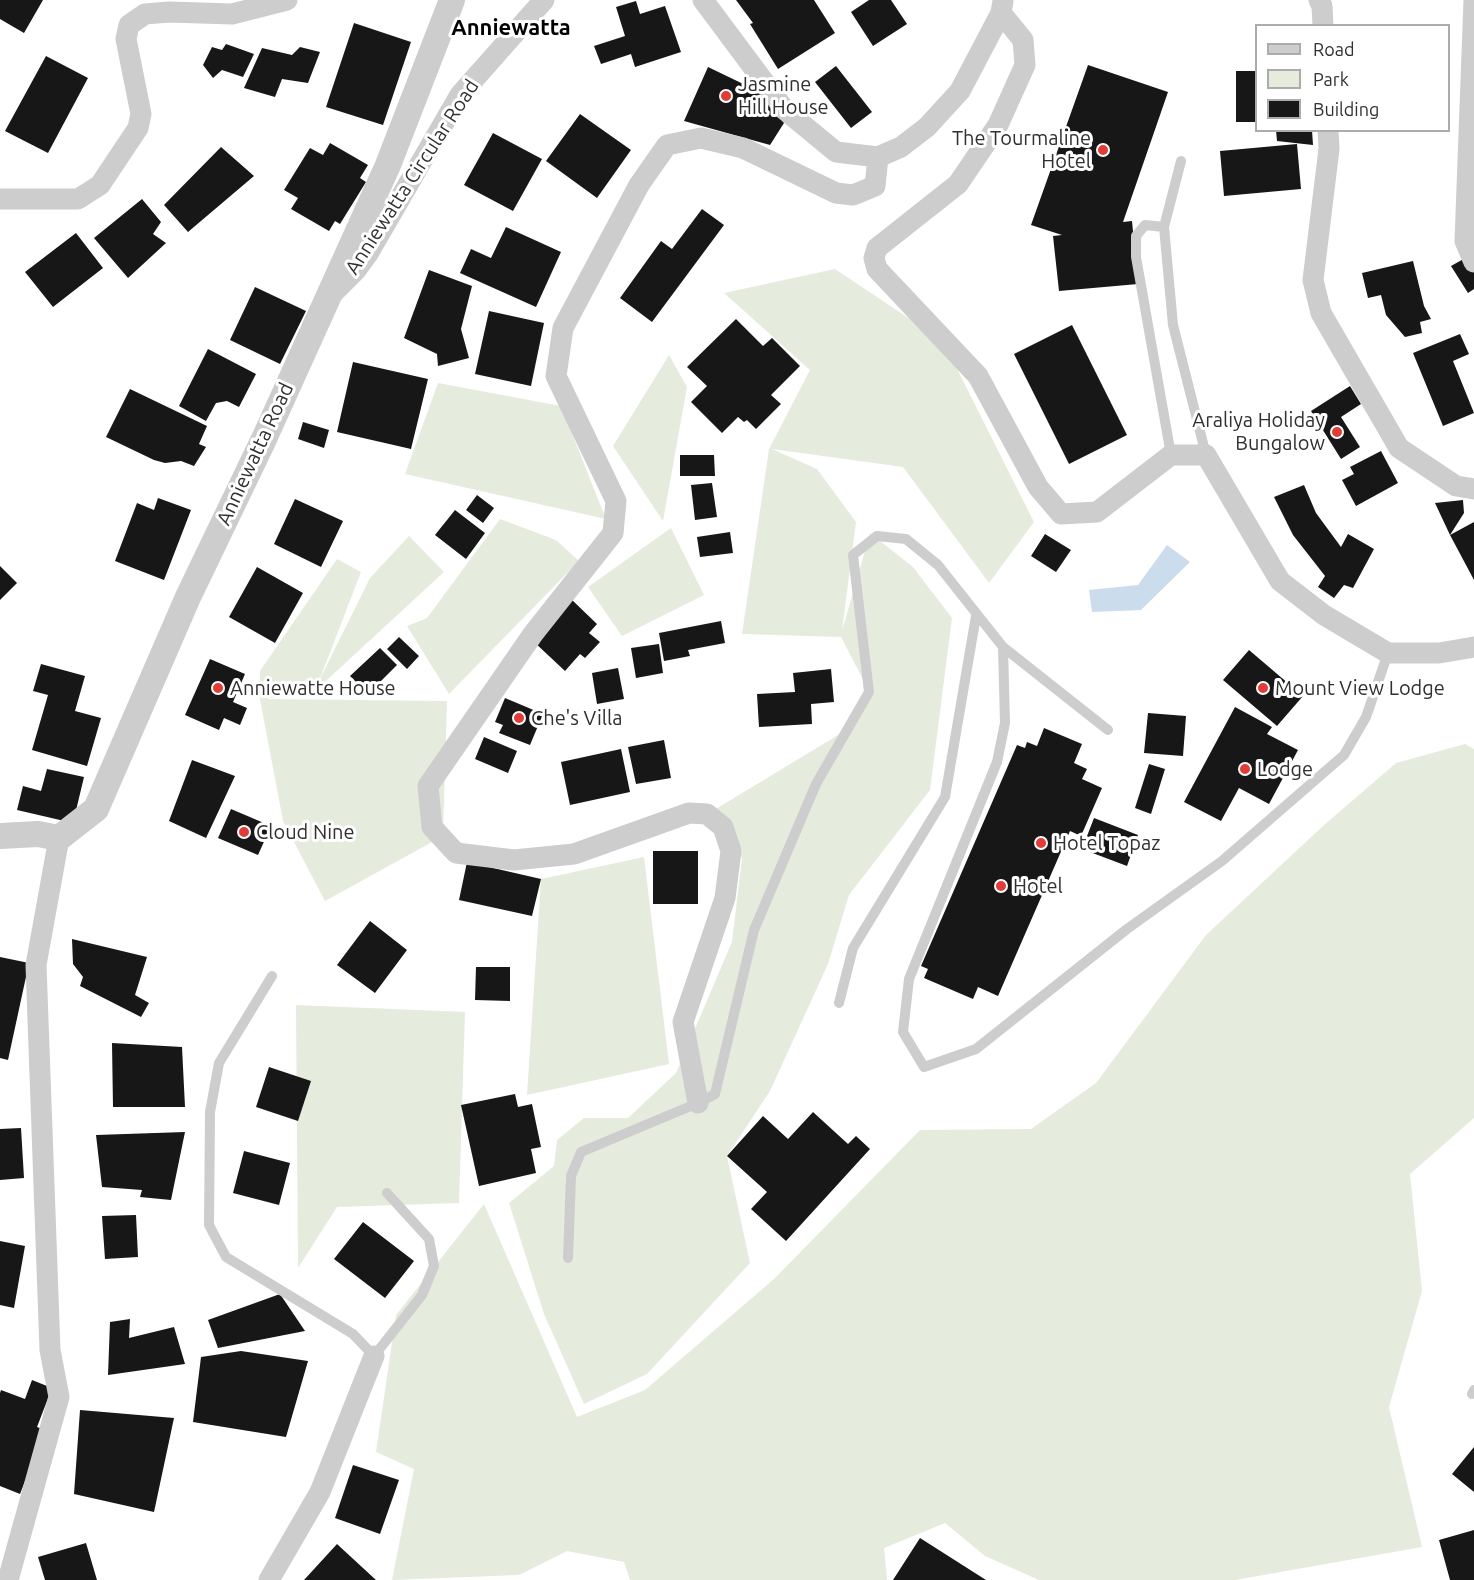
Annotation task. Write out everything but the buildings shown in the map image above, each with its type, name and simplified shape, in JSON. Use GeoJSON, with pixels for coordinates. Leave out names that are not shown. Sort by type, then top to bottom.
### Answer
{"type":"FeatureCollection","features":[{"type":"Feature","properties":{"kind":"street"},"geometry":{"type":"LineString","coordinates":[[207,0],[232,14]]}},
{"type":"Feature","properties":{"kind":"street"},"geometry":{"type":"LineString","coordinates":[[0,199],[78,199],[100,185],[138,128],[141,114],[126,39],[129,25],[145,14],[169,12],[232,14],[287,0]]}},
{"type":"Feature","properties":{"kind":"street","name":"Anniewatta Road"},"geometry":{"type":"LineString","coordinates":[[59,838],[96,809],[188,597],[264,439],[388,165],[452,0]]}},
{"type":"Feature","properties":{"kind":"street","name":"Anniewatta Circular Road"},"geometry":{"type":"LineString","coordinates":[[326,300],[357,270],[369,252],[460,95],[523,21],[544,0]]}},
{"type":"Feature","properties":{"kind":"street"},"geometry":{"type":"LineString","coordinates":[[703,0],[785,110],[836,152],[878,157],[901,147],[927,127],[960,91],[1002,7]]}},
{"type":"Feature","properties":{"kind":"street"},"geometry":{"type":"LineString","coordinates":[[1319,0],[1322,6],[1323,24]]}},
{"type":"Feature","properties":{"kind":"street"},"geometry":{"type":"LineString","coordinates":[[1474,0],[1465,241],[1474,262]]}},
{"type":"Feature","properties":{"kind":"street"},"geometry":{"type":"LineString","coordinates":[[1002,7],[1023,40],[1025,65],[998,125],[958,184],[877,248],[874,258],[877,269],[978,376],[1038,487],[1061,514],[1097,512],[1171,455],[1206,455],[1280,581],[1324,615],[1388,652],[1439,653],[1474,647]]}},
{"type":"Feature","properties":{"kind":"street"},"geometry":{"type":"LineString","coordinates":[[1328,132],[1329,148],[1313,280],[1321,313],[1399,448],[1456,486],[1474,489]]}},
{"type":"Feature","properties":{"kind":"street"},"geometry":{"type":"LineString","coordinates":[[698,1104],[683,1022],[725,898],[731,851],[723,827],[707,814],[689,813],[574,854],[514,860],[456,853],[432,827],[428,786],[533,634],[613,533],[616,501],[556,376],[563,328],[639,184],[667,145],[702,138],[743,148],[836,194],[853,195],[875,186],[878,157]]}},
{"type":"Feature","properties":{"kind":"street"},"geometry":{"type":"LineString","coordinates":[[0,836],[38,834],[59,838],[36,965],[50,1350],[59,1397],[8,1580]]}},
{"type":"Feature","properties":{"kind":"street"},"geometry":{"type":"LineString","coordinates":[[269,1580],[321,1492],[374,1356]]}},
{"type":"Feature","properties":{"kind":"lane"},"geometry":{"type":"LineString","coordinates":[[1180,161],[1164,226],[1173,325],[1206,455]]}},
{"type":"Feature","properties":{"kind":"lane"},"geometry":{"type":"LineString","coordinates":[[1164,226],[1145,225],[1136,236],[1136,257],[1171,455]]}},
{"type":"Feature","properties":{"kind":"lane"},"geometry":{"type":"LineString","coordinates":[[568,1258],[571,1176],[581,1152],[698,1104],[715,1094],[754,930],[816,784],[868,692],[853,555],[877,536],[906,539],[938,565],[976,616],[1003,647],[1107,730]]}},
{"type":"Feature","properties":{"kind":"lane"},"geometry":{"type":"LineString","coordinates":[[839,1003],[853,948],[945,797],[976,616]]}},
{"type":"Feature","properties":{"kind":"lane"},"geometry":{"type":"LineString","coordinates":[[1003,647],[1005,723],[997,762],[909,978],[903,1032],[924,1067],[976,1049],[1127,929],[1222,861],[1344,754],[1366,717],[1388,652]]}},
{"type":"Feature","properties":{"kind":"lane"},"geometry":{"type":"LineString","coordinates":[[272,976],[219,1063],[210,1112],[209,1225],[226,1257],[353,1335],[374,1356],[422,1295],[434,1266],[429,1239],[387,1193]]}},
{"type":"Feature","properties":{"kind":"green space"},"geometry":{"type":"Polygon","coordinates":[[[835,269],[943,341],[1034,522],[989,583],[903,467],[772,449],[817,469],[856,522],[842,631],[870,533],[913,567],[952,618],[930,790],[849,895],[828,964],[770,1091],[727,1156],[750,1263],[647,1374],[584,1404],[544,1314],[509,1203],[554,1166],[557,1140],[584,1118],[628,1118],[676,1073],[732,942],[742,858],[725,832],[701,818],[843,732],[867,687],[841,637],[742,634],[769,449],[810,370],[724,293],[835,269]]]}},
{"type":"Feature","properties":{"kind":"green space"},"geometry":{"type":"Polygon","coordinates":[[[669,355],[687,387],[663,521],[613,446],[669,355]]]}},
{"type":"Feature","properties":{"kind":"green space"},"geometry":{"type":"Polygon","coordinates":[[[438,383],[561,406],[606,519],[405,474],[438,383]]]}},
{"type":"Feature","properties":{"kind":"green space"},"geometry":{"type":"Polygon","coordinates":[[[500,519],[556,540],[579,561],[449,694],[407,626],[427,618],[500,519]]]}},
{"type":"Feature","properties":{"kind":"green space"},"geometry":{"type":"Polygon","coordinates":[[[671,528],[704,595],[622,636],[588,587],[671,528]]]}},
{"type":"Feature","properties":{"kind":"green space"},"geometry":{"type":"Polygon","coordinates":[[[409,536],[444,572],[315,691],[265,699],[447,701],[443,836],[325,901],[283,821],[260,699],[260,671],[337,559],[361,572],[319,681],[370,578],[409,536]]]}},
{"type":"Feature","properties":{"kind":"green space"},"geometry":{"type":"Polygon","coordinates":[[[1465,744],[1474,749],[1474,1118],[1410,1174],[1422,1291],[1389,1407],[1422,1547],[1235,1580],[1039,1580],[985,1556],[945,1523],[884,1548],[887,1580],[630,1580],[624,1562],[567,1551],[519,1575],[392,1580],[414,1469],[376,1452],[396,1315],[484,1204],[577,1417],[645,1390],[774,1279],[920,1130],[1031,1129],[1096,1083],[1206,935],[1323,826],[1396,763],[1465,744]]]}},
{"type":"Feature","properties":{"kind":"green space"},"geometry":{"type":"Polygon","coordinates":[[[644,857],[669,1064],[527,1095],[541,879],[644,857]]]}},
{"type":"Feature","properties":{"kind":"green space"},"geometry":{"type":"Polygon","coordinates":[[[296,1005],[465,1012],[459,1203],[337,1207],[298,1268],[296,1005]]]}},
{"type":"Feature","properties":{"kind":"water"},"geometry":{"type":"Polygon","coordinates":[[[1167,545],[1190,562],[1141,610],[1092,612],[1089,590],[1138,585],[1167,545]]]}},
{"type":"Feature","properties":{"kind":"place","name":"Jasmine Hill House"},"geometry":{"type":"Point","coordinates":[726,96]}},
{"type":"Feature","properties":{"kind":"place","name":"The Tourmaline Hotel"},"geometry":{"type":"Point","coordinates":[1103,150]}},
{"type":"Feature","properties":{"kind":"place","name":"Araliya Holiday Bungalow"},"geometry":{"type":"Point","coordinates":[1337,432]}},
{"type":"Feature","properties":{"kind":"place","name":"Anniewatte House"},"geometry":{"type":"Point","coordinates":[218,688]}},
{"type":"Feature","properties":{"kind":"place","name":"Mount View Lodge"},"geometry":{"type":"Point","coordinates":[1263,688]}},
{"type":"Feature","properties":{"kind":"place","name":"Che's Villa"},"geometry":{"type":"Point","coordinates":[519,718]}},
{"type":"Feature","properties":{"kind":"place","name":"Lodge"},"geometry":{"type":"Point","coordinates":[1245,769]}},
{"type":"Feature","properties":{"kind":"place","name":"Cloud Nine"},"geometry":{"type":"Point","coordinates":[244,832]}},
{"type":"Feature","properties":{"kind":"place","name":"Hotel Topaz"},"geometry":{"type":"Point","coordinates":[1041,843]}},
{"type":"Feature","properties":{"kind":"place","name":"Hotel"},"geometry":{"type":"Point","coordinates":[1001,886]}},
{"type":"Feature","properties":{"kind":"district","name":"Anniewatta"},"geometry":{"type":"Point","coordinates":[511,28]}}]}
